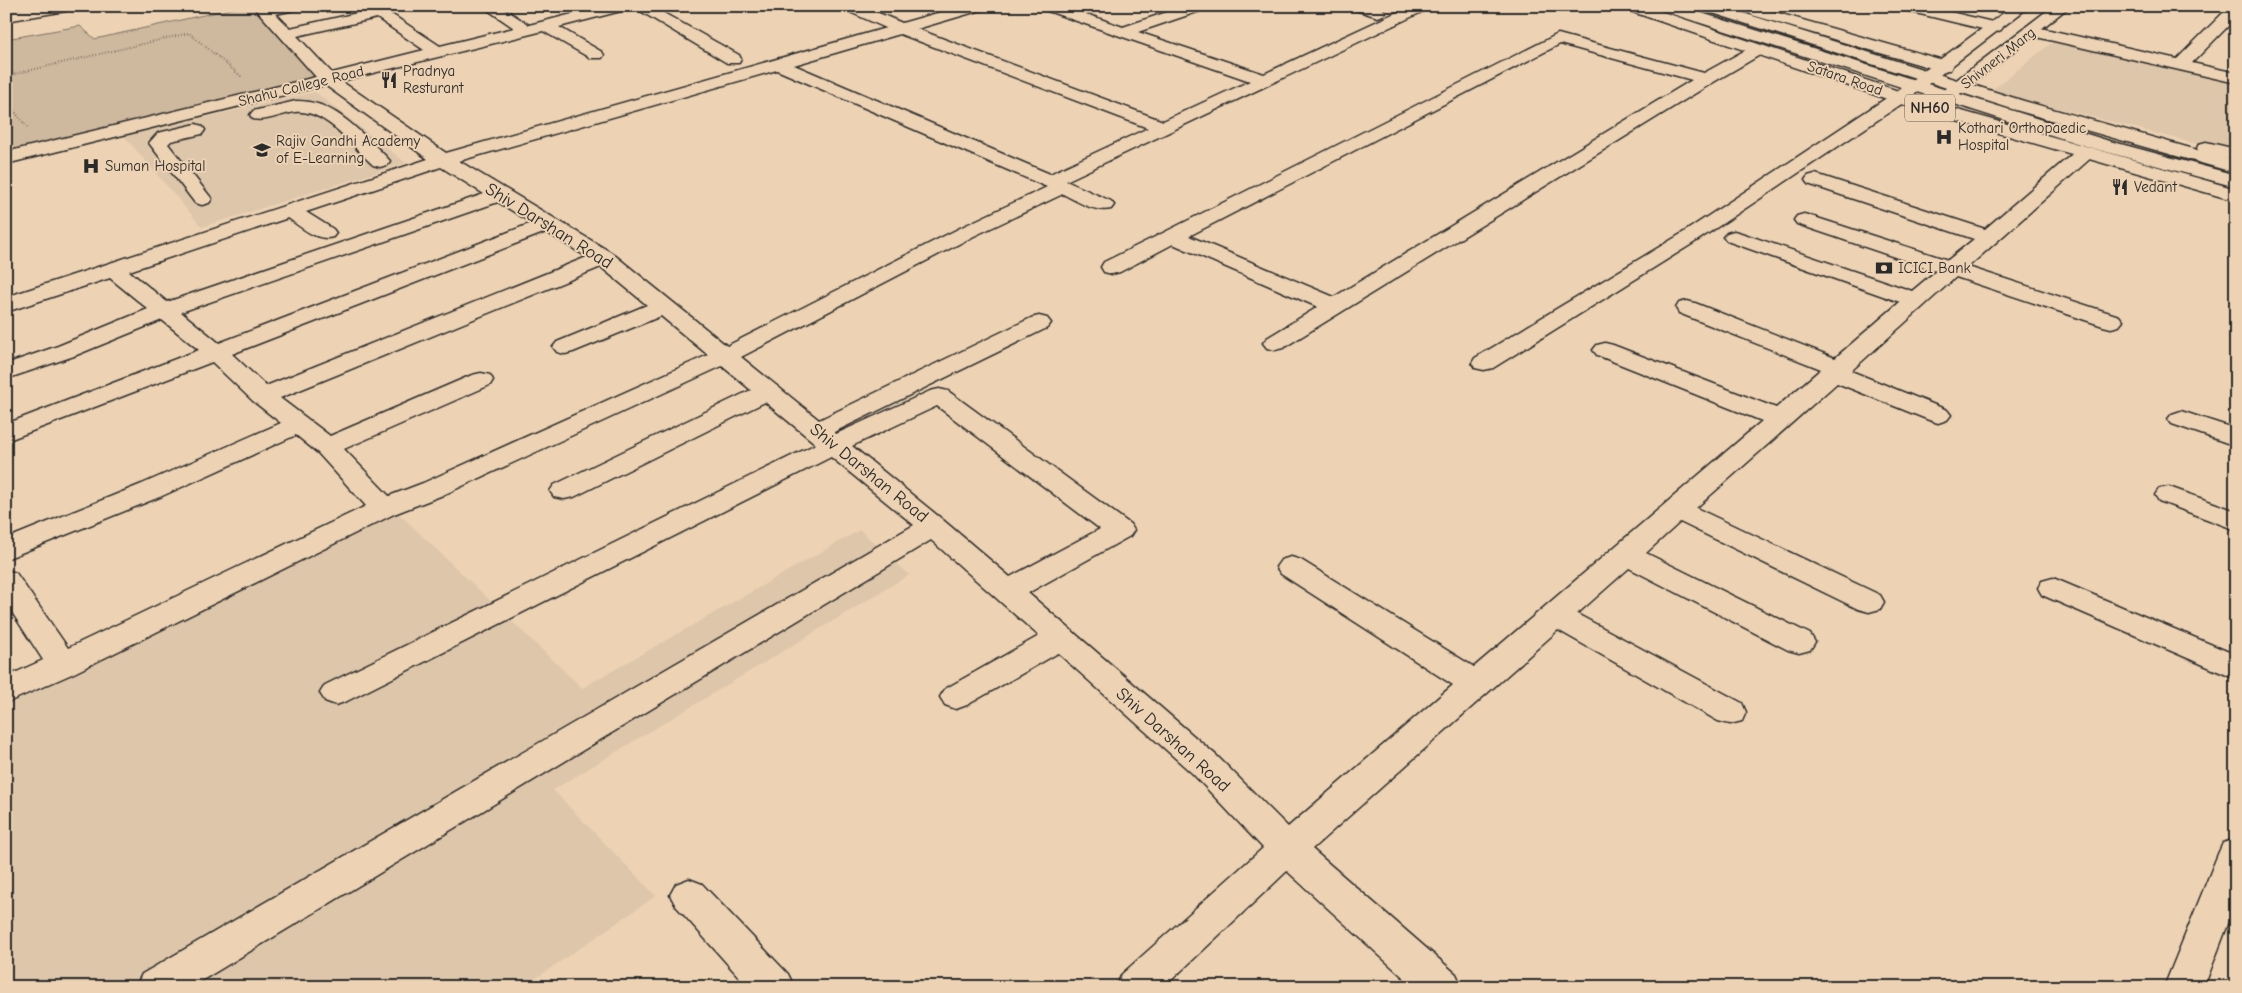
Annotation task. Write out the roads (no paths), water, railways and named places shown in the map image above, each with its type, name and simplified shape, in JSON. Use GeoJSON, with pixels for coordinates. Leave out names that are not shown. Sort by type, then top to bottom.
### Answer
{"type":"FeatureCollection","features":[{"type":"Feature","properties":{"kind":"main road"},"geometry":{"type":"LineString","coordinates":[[6,16],[66,6]]}},
{"type":"Feature","properties":{"kind":"main road"},"geometry":{"type":"LineString","coordinates":[[263,9],[294,6]]}},
{"type":"Feature","properties":{"kind":"main road"},"geometry":{"type":"LineString","coordinates":[[489,6],[527,30]]}},
{"type":"Feature","properties":{"kind":"main road","name":"Shahu College Road"},"geometry":{"type":"LineString","coordinates":[[6,158],[255,110],[329,80],[545,26],[592,9],[624,6]]}},
{"type":"Feature","properties":{"kind":"main road"},"geometry":{"type":"LineString","coordinates":[[639,6],[733,59]]}},
{"type":"Feature","properties":{"kind":"main road"},"geometry":{"type":"LineString","coordinates":[[848,6],[902,29],[1164,128]]}},
{"type":"Feature","properties":{"kind":"main road"},"geometry":{"type":"LineString","coordinates":[[6,306],[443,160],[980,6]]}},
{"type":"Feature","properties":{"kind":"main road"},"geometry":{"type":"LineString","coordinates":[[1047,6],[1264,80]]}},
{"type":"Feature","properties":{"kind":"main road"},"geometry":{"type":"LineString","coordinates":[[1122,32],[1201,6]]}},
{"type":"Feature","properties":{"kind":"main road"},"geometry":{"type":"LineString","coordinates":[[1357,6],[1378,12]]}},
{"type":"Feature","properties":{"kind":"main road"},"geometry":{"type":"LineString","coordinates":[[6,691],[384,508],[433,490],[725,356],[969,231],[1164,128],[1423,6]]}},
{"type":"Feature","properties":{"kind":"main road","name":"Satara Road"},"geometry":{"type":"LineString","coordinates":[[1629,6],[1759,49],[1915,87],[1961,87],[2112,133],[2236,167]]}},
{"type":"Feature","properties":{"kind":"main road"},"geometry":{"type":"LineString","coordinates":[[1662,6],[2099,144],[2236,181]]}},
{"type":"Feature","properties":{"kind":"main road","name":"Satara Road"},"geometry":{"type":"LineString","coordinates":[[1705,6],[1757,12],[1915,87],[1931,108],[2085,154],[2236,195]]}},
{"type":"Feature","properties":{"kind":"main road"},"geometry":{"type":"LineString","coordinates":[[1904,6],[1995,28]]}},
{"type":"Feature","properties":{"kind":"main road","name":"Shivneri Marg"},"geometry":{"type":"LineString","coordinates":[[1484,363],[1688,238],[1915,87],[2023,6]]}},
{"type":"Feature","properties":{"kind":"main road","name":"Shivneri Marg"},"geometry":{"type":"LineString","coordinates":[[1931,108],[1961,87],[2064,6]]}},
{"type":"Feature","properties":{"kind":"main road","name":"Shiv Darshan Road"},"geometry":{"type":"LineString","coordinates":[[263,9],[329,80],[443,160],[604,258],[933,526],[1205,765],[1287,848],[1442,987]]}},
{"type":"Feature","properties":{"kind":"main road"},"geometry":{"type":"LineString","coordinates":[[2181,65],[2236,9]]}},
{"type":"Feature","properties":{"kind":"main road"},"geometry":{"type":"LineString","coordinates":[[1757,12],[1944,66]]}},
{"type":"Feature","properties":{"kind":"main road"},"geometry":{"type":"LineString","coordinates":[[286,34],[380,13],[438,52]]}},
{"type":"Feature","properties":{"kind":"main road"},"geometry":{"type":"LineString","coordinates":[[545,26],[596,55]]}},
{"type":"Feature","properties":{"kind":"main road"},"geometry":{"type":"LineString","coordinates":[[2032,31],[2236,78]]}},
{"type":"Feature","properties":{"kind":"main road"},"geometry":{"type":"LineString","coordinates":[[1112,267],[1558,39],[1706,79]]}},
{"type":"Feature","properties":{"kind":"main road"},"geometry":{"type":"LineString","coordinates":[[1275,343],[1706,79],[1759,49]]}},
{"type":"Feature","properties":{"kind":"main road"},"geometry":{"type":"LineString","coordinates":[[778,64],[1104,206]]}},
{"type":"Feature","properties":{"kind":"main road"},"geometry":{"type":"LineString","coordinates":[[255,110],[303,107],[316,109],[328,115],[380,161]]}},
{"type":"Feature","properties":{"kind":"main road"},"geometry":{"type":"LineString","coordinates":[[202,199],[158,143],[159,130],[210,127]]}},
{"type":"Feature","properties":{"kind":"main road"},"geometry":{"type":"LineString","coordinates":[[2206,148],[2236,155]]}},
{"type":"Feature","properties":{"kind":"main road"},"geometry":{"type":"LineString","coordinates":[[1136,987],[1287,848],[2085,154]]}},
{"type":"Feature","properties":{"kind":"main road"},"geometry":{"type":"LineString","coordinates":[[1815,180],[1989,237]]}},
{"type":"Feature","properties":{"kind":"main road"},"geometry":{"type":"LineString","coordinates":[[6,372],[165,310],[500,195]]}},
{"type":"Feature","properties":{"kind":"main road"},"geometry":{"type":"LineString","coordinates":[[290,211],[326,233]]}},
{"type":"Feature","properties":{"kind":"main road"},"geometry":{"type":"LineString","coordinates":[[1804,220],[2111,321]]}},
{"type":"Feature","properties":{"kind":"main road"},"geometry":{"type":"LineString","coordinates":[[6,433],[548,224]]}},
{"type":"Feature","properties":{"kind":"main road"},"geometry":{"type":"LineString","coordinates":[[1172,236],[1335,306]]}},
{"type":"Feature","properties":{"kind":"main road"},"geometry":{"type":"LineString","coordinates":[[1734,238],[1916,300]]}},
{"type":"Feature","properties":{"kind":"main road"},"geometry":{"type":"LineString","coordinates":[[262,396],[604,258]]}},
{"type":"Feature","properties":{"kind":"main road"},"geometry":{"type":"LineString","coordinates":[[114,270],[216,352],[262,396],[298,426],[327,447],[384,508]]}},
{"type":"Feature","properties":{"kind":"main road"},"geometry":{"type":"LineString","coordinates":[[565,347],[664,306]]}},
{"type":"Feature","properties":{"kind":"main road"},"geometry":{"type":"LineString","coordinates":[[1687,308],[1938,415]]}},
{"type":"Feature","properties":{"kind":"main road"},"geometry":{"type":"LineString","coordinates":[[336,693],[826,438],[1039,323]]}},
{"type":"Feature","properties":{"kind":"main road"},"geometry":{"type":"LineString","coordinates":[[1605,350],[1780,419]]}},
{"type":"Feature","properties":{"kind":"main road"},"geometry":{"type":"LineString","coordinates":[[327,447],[481,380]]}},
{"type":"Feature","properties":{"kind":"main road"},"geometry":{"type":"LineString","coordinates":[[564,491],[768,391]]}},
{"type":"Feature","properties":{"kind":"main road"},"geometry":{"type":"LineString","coordinates":[[826,438],[939,396],[1120,530],[1007,591]]}},
{"type":"Feature","properties":{"kind":"main road"},"geometry":{"type":"LineString","coordinates":[[2182,419],[2236,438]]}},
{"type":"Feature","properties":{"kind":"main road"},"geometry":{"type":"LineString","coordinates":[[6,550],[152,490],[298,426]]}},
{"type":"Feature","properties":{"kind":"main road"},"geometry":{"type":"LineString","coordinates":[[2169,496],[2236,521]]}},
{"type":"Feature","properties":{"kind":"main road"},"geometry":{"type":"LineString","coordinates":[[1676,509],[1869,602]]}},
{"type":"Feature","properties":{"kind":"main road"},"geometry":{"type":"LineString","coordinates":[[156,987],[933,526]]}},
{"type":"Feature","properties":{"kind":"main road"},"geometry":{"type":"LineString","coordinates":[[1625,554],[1799,642]]}},
{"type":"Feature","properties":{"kind":"main road"},"geometry":{"type":"LineString","coordinates":[[1291,567],[1476,684]]}},
{"type":"Feature","properties":{"kind":"main road"},"geometry":{"type":"LineString","coordinates":[[6,580],[63,665]]}},
{"type":"Feature","properties":{"kind":"main road"},"geometry":{"type":"LineString","coordinates":[[2053,588],[2236,668]]}},
{"type":"Feature","properties":{"kind":"main road"},"geometry":{"type":"LineString","coordinates":[[1555,615],[1730,712]]}},
{"type":"Feature","properties":{"kind":"main road"},"geometry":{"type":"LineString","coordinates":[[956,697],[1060,638]]}},
{"type":"Feature","properties":{"kind":"main road"},"geometry":{"type":"LineString","coordinates":[[2184,987],[2236,854]]}},
{"type":"Feature","properties":{"kind":"main road"},"geometry":{"type":"LineString","coordinates":[[689,895],[774,987]]}},
{"type":"Feature","properties":{"kind":"place","name":"Pradnya Resturant"},"geometry":{"type":"Point","coordinates":[389,80]}},
{"type":"Feature","properties":{"kind":"place","name":"Kothari Orthopaedic Hospital"},"geometry":{"type":"Point","coordinates":[1944,137]}},
{"type":"Feature","properties":{"kind":"place","name":"Rajiv Gandhi Academy of E-Learning"},"geometry":{"type":"Point","coordinates":[262,150]}},
{"type":"Feature","properties":{"kind":"place","name":"Suman Hospital"},"geometry":{"type":"Point","coordinates":[91,166]}},
{"type":"Feature","properties":{"kind":"place","name":"Vedant"},"geometry":{"type":"Point","coordinates":[2120,187]}},
{"type":"Feature","properties":{"kind":"place","name":"ICICI Bank"},"geometry":{"type":"Point","coordinates":[1884,268]}}]}
